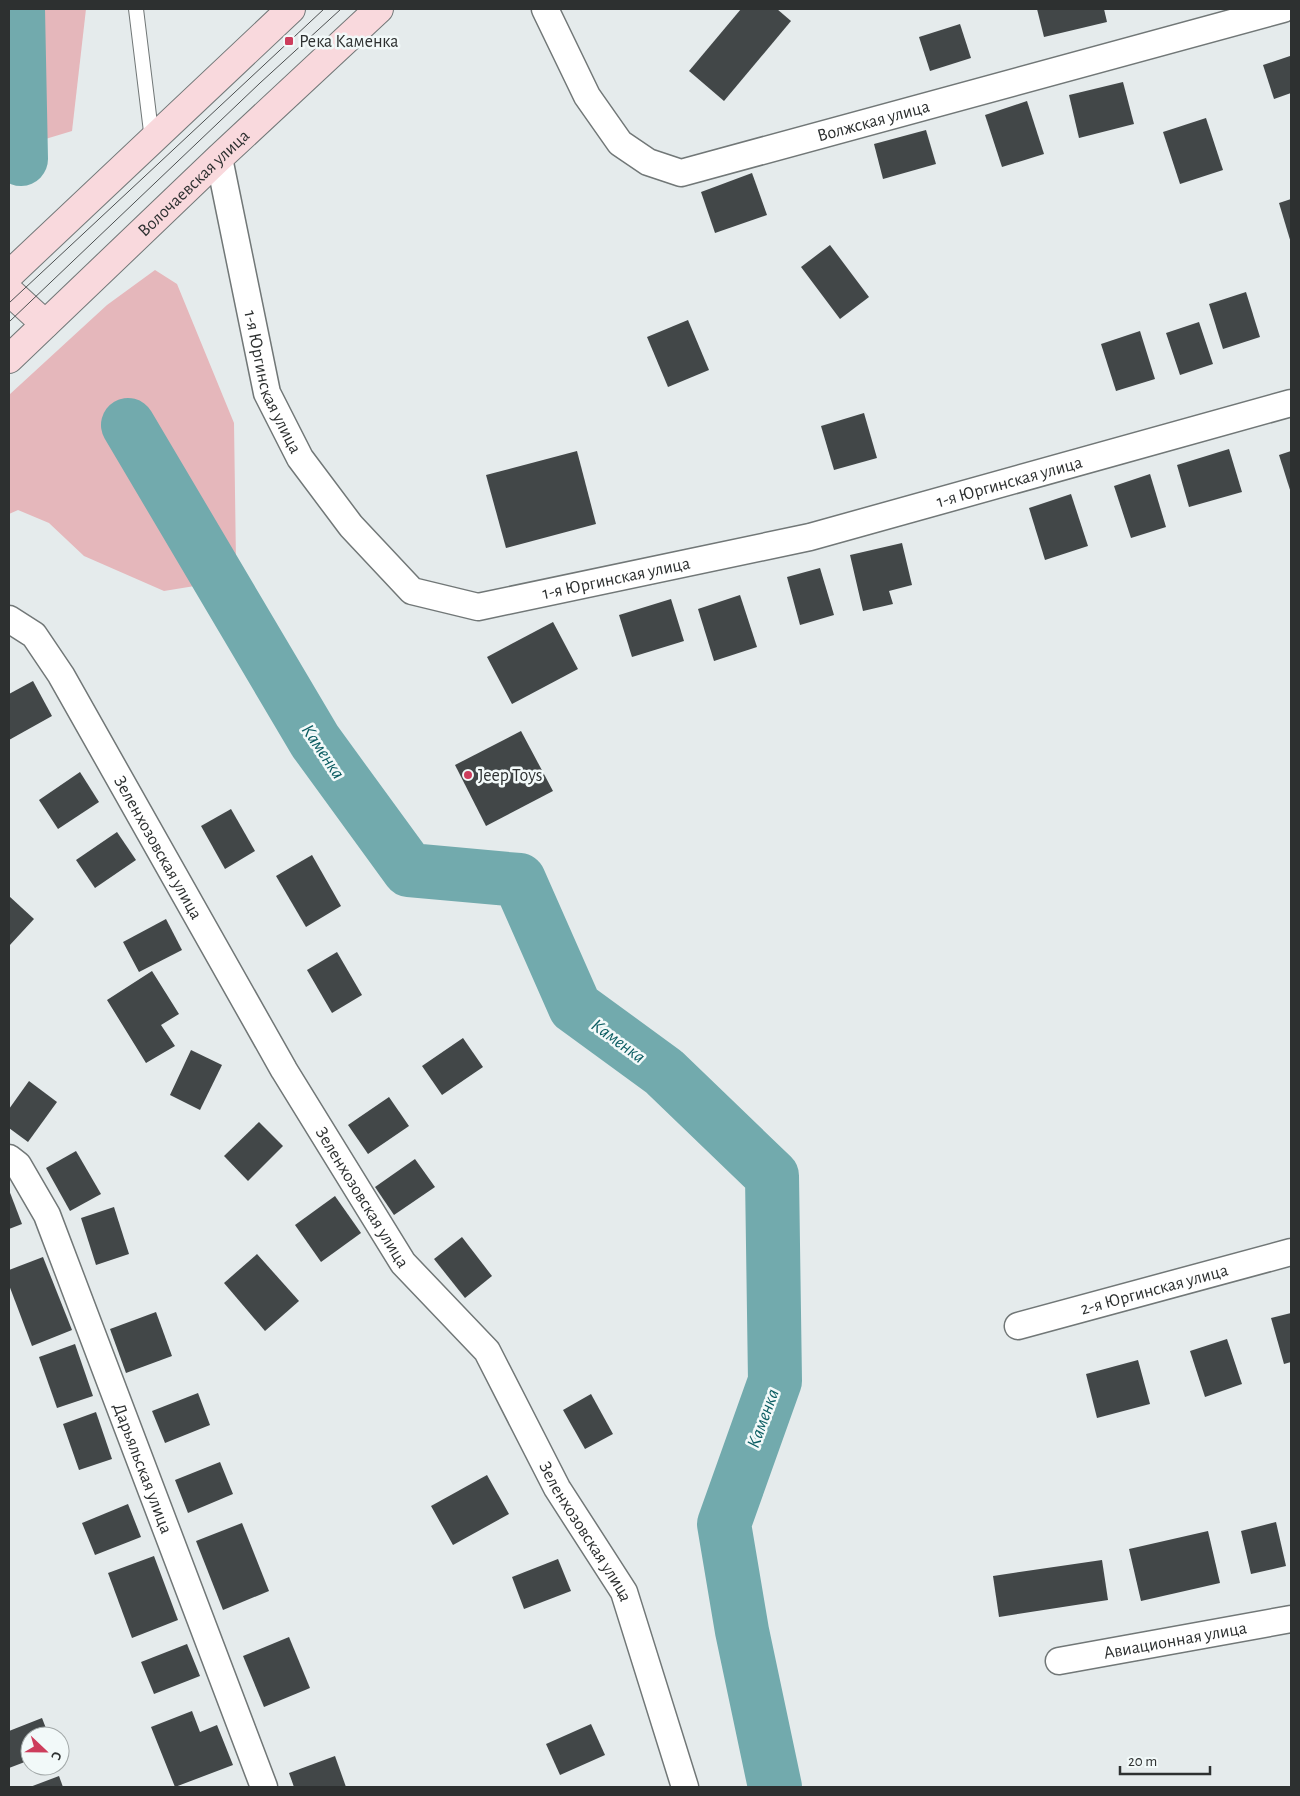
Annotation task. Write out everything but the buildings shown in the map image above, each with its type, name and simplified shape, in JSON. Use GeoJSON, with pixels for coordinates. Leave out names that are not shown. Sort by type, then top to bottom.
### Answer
{"type":"FeatureCollection","features":[{"type":"Feature","properties":{"kind":"main road"},"geometry":{"type":"LineString","coordinates":[[9,275],[291,9]]}},
{"type":"Feature","properties":{"kind":"main road","name":"Волочаевская улица"},"geometry":{"type":"LineString","coordinates":[[9,359],[219,158],[379,9]]}},
{"type":"Feature","properties":{"kind":"main road"},"geometry":{"type":"LineString","coordinates":[[9,290],[45,324]]}},
{"type":"Feature","properties":{"kind":"street","name":"Волжская улица"},"geometry":{"type":"LineString","coordinates":[[545,9],[587,96],[620,143],[648,162],[681,172],[1283,9]]}},
{"type":"Feature","properties":{"kind":"street","name":"1-я Юргинская улица"},"geometry":{"type":"LineString","coordinates":[[219,158],[267,393],[300,458],[351,526],[412,591],[478,607],[810,537],[1291,403]]}},
{"type":"Feature","properties":{"kind":"street","name":"Зеленхозовская улица"},"geometry":{"type":"LineString","coordinates":[[9,619],[34,635],[61,675],[284,1070],[403,1263],[487,1351],[558,1488],[624,1592],[684,1787]]}},
{"type":"Feature","properties":{"kind":"street","name":"Дарьяльская улица"},"geometry":{"type":"LineString","coordinates":[[9,1158],[18,1165],[47,1215],[264,1787]]}},
{"type":"Feature","properties":{"kind":"street","name":"2-я Юргинская улица"},"geometry":{"type":"LineString","coordinates":[[1018,1326],[1291,1252]]}},
{"type":"Feature","properties":{"kind":"street","name":"Авиационная улица"},"geometry":{"type":"LineString","coordinates":[[1059,1661],[1291,1619]]}},
{"type":"Feature","properties":{"kind":"lane"},"geometry":{"type":"LineString","coordinates":[[136,9],[152,140]]}},
{"type":"Feature","properties":{"kind":"shaded area"},"geometry":{"type":"Polygon","coordinates":[[[9,9],[86,9],[72,131],[9,150],[9,9]]]}},
{"type":"Feature","properties":{"kind":"shaded area"},"geometry":{"type":"Polygon","coordinates":[[[155,270],[177,284],[234,423],[236,562],[207,584],[164,591],[84,556],[49,523],[18,510],[9,514],[9,395],[107,305],[155,270]]]}},
{"type":"Feature","properties":{"kind":"waterway","name":"Каменка"},"geometry":{"type":"LineString","coordinates":[[18,9],[21,159]]}},
{"type":"Feature","properties":{"kind":"waterway","name":"Каменка"},"geometry":{"type":"LineString","coordinates":[[128,425],[315,741],[409,870],[519,880],[575,1007],[664,1072],[772,1176],[775,1381],[724,1524],[742,1631],[775,1787]]}},
{"type":"Feature","properties":{"kind":"tram line"},"geometry":{"type":"LineString","coordinates":[[9,303],[324,9]]}},
{"type":"Feature","properties":{"kind":"tram line"},"geometry":{"type":"LineString","coordinates":[[9,322],[260,83],[341,9]]}},
{"type":"Feature","properties":{"kind":"place","name":"Река Каменка"},"geometry":{"type":"Point","coordinates":[289,41]}},
{"type":"Feature","properties":{"kind":"place","name":"Jeep Toys"},"geometry":{"type":"Point","coordinates":[468,775]}}]}
